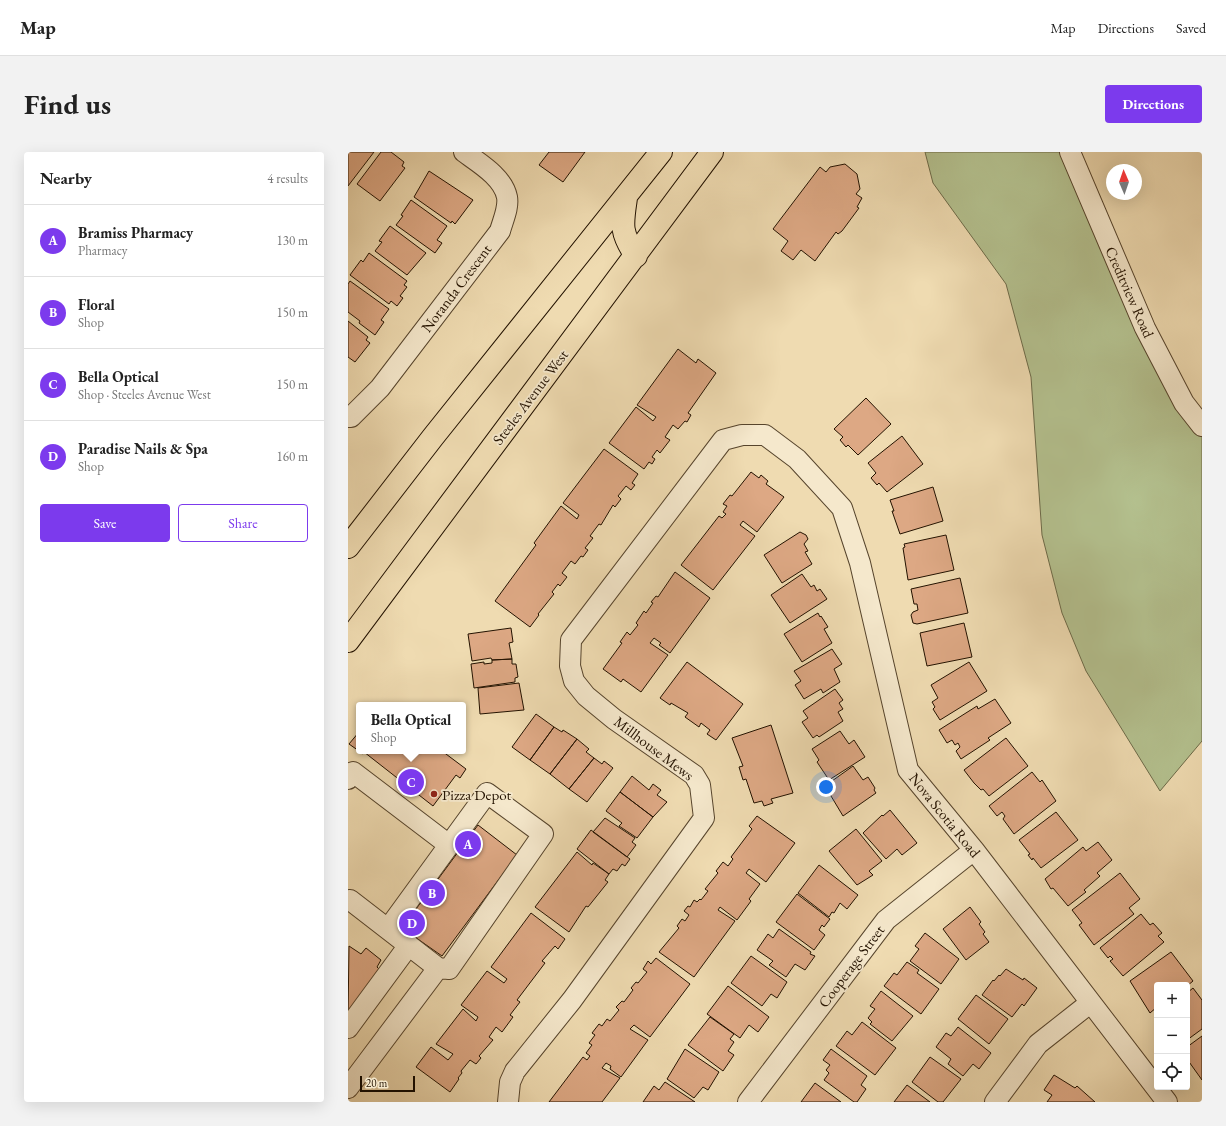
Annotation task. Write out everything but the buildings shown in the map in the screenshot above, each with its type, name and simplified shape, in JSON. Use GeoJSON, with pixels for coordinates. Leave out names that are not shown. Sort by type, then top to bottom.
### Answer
{"type":"FeatureCollection","features":[{"type":"Feature","properties":{"kind":"main road"},"geometry":{"type":"LineString","coordinates":[[348,547],[432,437],[662,152]]}},
{"type":"Feature","properties":{"kind":"main road","name":"Steeles Avenue West"},"geometry":{"type":"LineString","coordinates":[[348,641],[712,152]]}},
{"type":"Feature","properties":{"kind":"main road"},"geometry":{"type":"LineString","coordinates":[[626,198],[622,223],[625,240],[636,256]]}},
{"type":"Feature","properties":{"kind":"street","name":"Noranda Crescent"},"geometry":{"type":"LineString","coordinates":[[348,417],[352,416],[380,388],[500,231],[506,213],[507,197],[497,179],[464,152]]}},
{"type":"Feature","properties":{"kind":"street","name":"Creditview Road"},"geometry":{"type":"LineString","coordinates":[[1070,152],[1145,328],[1184,402],[1202,426]]}},
{"type":"Feature","properties":{"kind":"street","name":"Nova Scotia Road"},"geometry":{"type":"LineString","coordinates":[[742,435],[765,435],[797,459],[842,508],[860,563],[908,770],[974,850],[1167,1102]]}},
{"type":"Feature","properties":{"kind":"street","name":"Millhouse Mews"},"geometry":{"type":"LineString","coordinates":[[508,1102],[510,1082],[515,1071],[572,1000],[704,818],[700,785],[694,775],[614,719],[586,696],[574,681],[570,666],[571,640],[723,440],[742,435]]}},
{"type":"Feature","properties":{"kind":"street"},"geometry":{"type":"LineString","coordinates":[[348,779],[353,772],[449,844]]}},
{"type":"Feature","properties":{"kind":"street"},"geometry":{"type":"LineString","coordinates":[[349,900],[438,968],[449,969],[543,834],[487,793],[388,929]]}},
{"type":"Feature","properties":{"kind":"street","name":"Cooperage Street"},"geometry":{"type":"LineString","coordinates":[[748,1102],[886,920],[974,850]]}},
{"type":"Feature","properties":{"kind":"street"},"geometry":{"type":"LineString","coordinates":[[348,1028],[409,945]]}},
{"type":"Feature","properties":{"kind":"street"},"geometry":{"type":"LineString","coordinates":[[348,1088],[438,968]]}},
{"type":"Feature","properties":{"kind":"street"},"geometry":{"type":"LineString","coordinates":[[996,1102],[1038,1044],[1090,1003]]}},
{"type":"Feature","properties":{"kind":"green space"},"geometry":{"type":"Polygon","coordinates":[[[925,152],[1069,152],[1202,430],[1202,741],[1160,791],[1086,671],[1062,613],[1042,535],[1031,377],[1006,284],[933,183],[925,152]]]}},
{"type":"Feature","properties":{"kind":"place","name":"Bella Optical"},"geometry":{"type":"Point","coordinates":[411,782]}},
{"type":"Feature","properties":{"kind":"place","name":"Pizza Depot"},"geometry":{"type":"Point","coordinates":[434,794]}},
{"type":"Feature","properties":{"kind":"place","name":"Bramiss Pharmacy"},"geometry":{"type":"Point","coordinates":[468,844]}},
{"type":"Feature","properties":{"kind":"place","name":"Floral"},"geometry":{"type":"Point","coordinates":[432,893]}},
{"type":"Feature","properties":{"kind":"place","name":"Paradise Nails & Spa"},"geometry":{"type":"Point","coordinates":[412,923]}}]}
